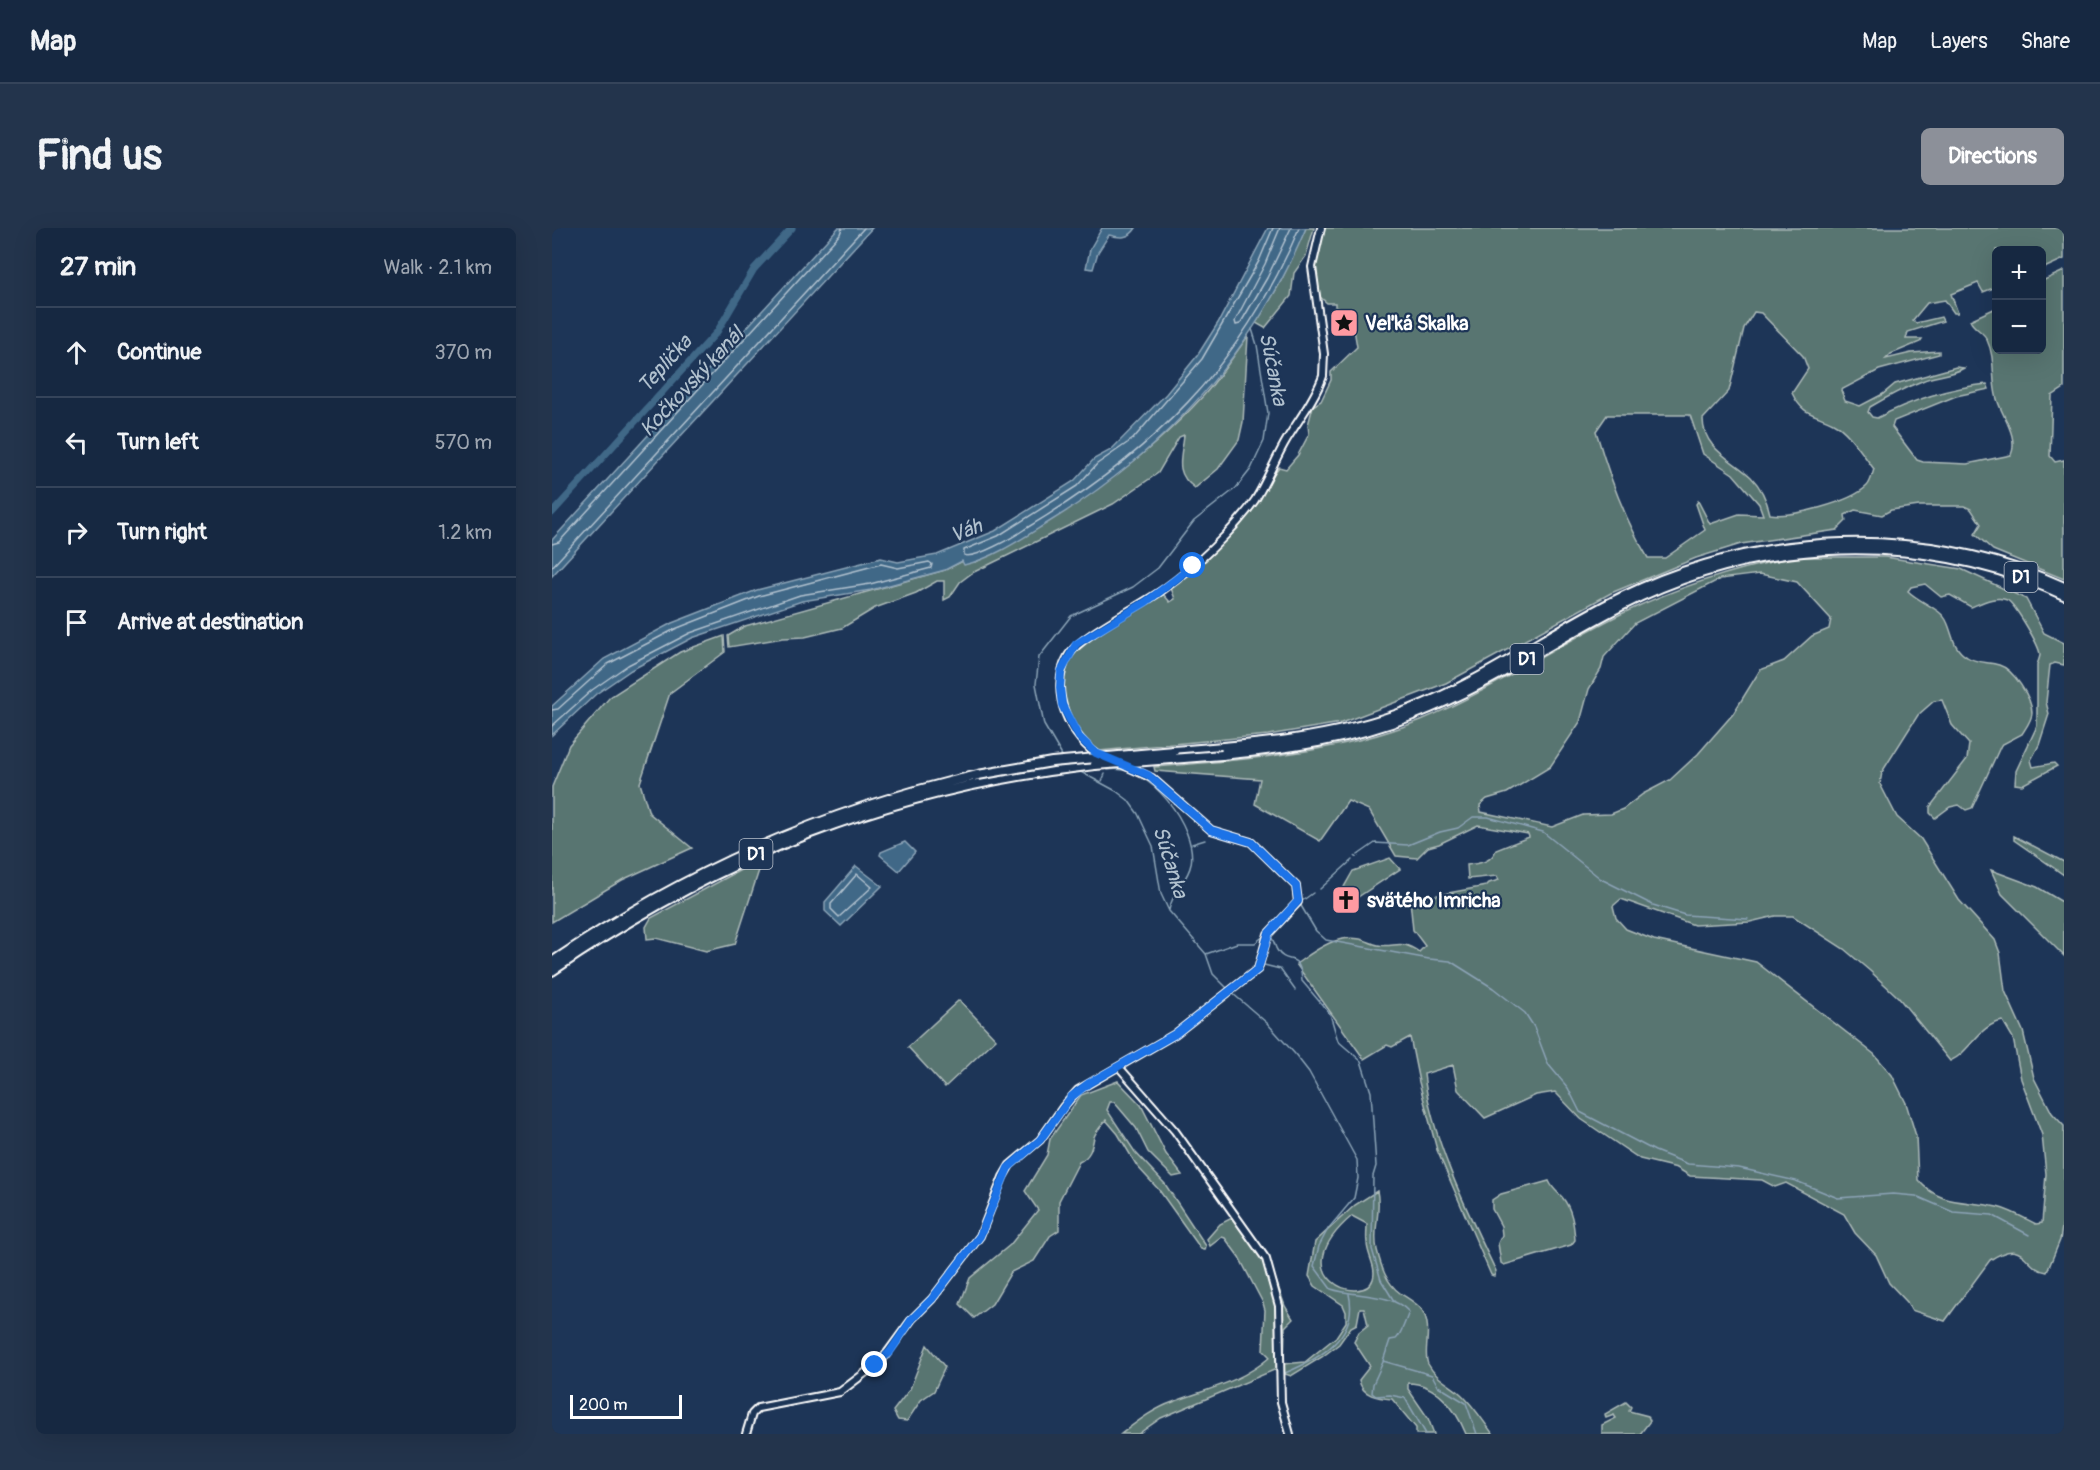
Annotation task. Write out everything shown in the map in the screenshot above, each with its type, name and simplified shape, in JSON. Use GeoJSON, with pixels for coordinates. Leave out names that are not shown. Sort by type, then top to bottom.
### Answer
{"type":"FeatureCollection","features":[{"type":"Feature","properties":{"kind":"highway","name":"D1"},"geometry":{"type":"LineString","coordinates":[[552,962],[645,904],[744,852],[856,808],[978,778],[1062,761],[1268,743],[1323,735],[1389,717],[1446,694],[1620,598],[1707,563],[1762,550],[1850,542],[1913,545],[2002,564],[2064,587]]}},
{"type":"Feature","properties":{"kind":"highway","name":"D1"},"geometry":{"type":"LineString","coordinates":[[552,971],[648,910],[747,858],[859,814],[978,778],[1261,751],[1332,740],[1393,723],[1448,701],[1624,604],[1696,574],[1744,561],[1813,550],[1896,550],[1976,564],[2016,575],[2064,595]]}},
{"type":"Feature","properties":{"kind":"main road"},"geometry":{"type":"LineString","coordinates":[[746,1434],[752,1414],[758,1408],[840,1392],[882,1360],[912,1319],[932,1299],[980,1236],[1008,1168],[1040,1140],[1074,1094],[1175,1034],[1235,988],[1259,967],[1268,935],[1296,904],[1299,894],[1294,883],[1251,842],[1211,830],[1148,775],[1108,760],[1093,751],[1071,723],[1062,705],[1060,681],[1065,662],[1076,644],[1146,602],[1180,577],[1246,512],[1259,493],[1323,376],[1324,354],[1312,267],[1321,228]]}},
{"type":"Feature","properties":{"kind":"main road"},"geometry":{"type":"LineString","coordinates":[[1119,1067],[1175,1131],[1266,1259],[1279,1306],[1281,1402],[1290,1434]]}},
{"type":"Feature","properties":{"kind":"green space"},"geometry":{"type":"Polygon","coordinates":[[[1306,228],[1314,228],[1306,256],[1294,273],[1291,296],[1265,328],[1256,323],[1279,285],[1306,228]]]}},
{"type":"Feature","properties":{"kind":"green space"},"geometry":{"type":"Polygon","coordinates":[[[1323,228],[2064,228],[2064,259],[2046,267],[2046,246],[1992,246],[1992,289],[1983,292],[1978,283],[1951,294],[1958,313],[1954,313],[1945,300],[1927,303],[1912,321],[1916,323],[1941,317],[1943,321],[1908,332],[1906,339],[1922,339],[1920,342],[1891,354],[1886,359],[1911,353],[1939,351],[1939,354],[1879,370],[1841,390],[1845,401],[1860,406],[1883,394],[1895,384],[1956,367],[1964,368],[1954,373],[1927,379],[1889,396],[1870,407],[1868,412],[1872,417],[1877,418],[1931,396],[1958,388],[1987,384],[1989,389],[1956,396],[1894,421],[1892,427],[1917,460],[1923,462],[1967,464],[2011,455],[2013,441],[1997,399],[1990,347],[1984,334],[1970,320],[1992,310],[1992,354],[2046,354],[2046,279],[2064,271],[2064,388],[2052,396],[2050,456],[2055,462],[2064,460],[2064,579],[1993,550],[1975,534],[1981,524],[1971,509],[1964,506],[1919,506],[1891,510],[1882,515],[1855,510],[1845,515],[1846,521],[1837,530],[1741,544],[1696,558],[1611,593],[1446,683],[1341,723],[1268,735],[1099,751],[1094,749],[1082,737],[1070,717],[1063,693],[1064,673],[1073,657],[1086,642],[1103,630],[1158,596],[1164,595],[1170,602],[1175,599],[1171,588],[1194,570],[1224,539],[1279,467],[1286,469],[1298,455],[1309,434],[1308,425],[1313,406],[1321,401],[1331,380],[1331,372],[1357,347],[1352,317],[1339,318],[1340,309],[1335,307],[1335,303],[1327,303],[1319,296],[1314,259],[1323,228]],[[1754,312],[1744,328],[1729,391],[1703,419],[1708,438],[1713,446],[1755,481],[1763,494],[1770,514],[1792,514],[1820,508],[1848,498],[1868,484],[1874,469],[1845,432],[1800,406],[1792,393],[1808,369],[1803,356],[1761,313],[1754,312]],[[1607,415],[1596,431],[1618,497],[1648,558],[1665,558],[1705,530],[1696,504],[1698,501],[1710,524],[1739,514],[1763,515],[1759,504],[1733,474],[1703,454],[1690,415],[1607,415]]]}},
{"type":"Feature","properties":{"kind":"green space"},"geometry":{"type":"Polygon","coordinates":[[[1248,336],[1243,422],[1239,440],[1218,469],[1195,488],[1188,482],[1181,470],[1184,435],[1179,437],[1158,473],[1113,504],[972,573],[960,582],[950,597],[944,600],[944,581],[937,581],[916,593],[875,608],[842,628],[805,637],[783,638],[729,647],[728,636],[745,626],[945,570],[963,561],[976,562],[1038,527],[1098,488],[1153,445],[1204,395],[1248,336]]]}},
{"type":"Feature","properties":{"kind":"green space"},"geometry":{"type":"Polygon","coordinates":[[[1797,557],[1885,557],[1961,569],[2026,599],[2044,633],[2064,643],[2064,665],[2055,663],[2050,665],[2046,702],[2049,714],[2039,745],[2031,760],[2033,767],[2054,763],[2057,766],[2022,785],[2015,784],[2016,771],[2037,726],[2037,664],[2040,655],[2031,634],[2007,600],[1993,599],[1971,607],[1950,595],[1941,597],[1925,584],[1911,587],[1908,591],[1944,617],[1956,646],[1962,654],[1974,660],[1999,665],[2016,678],[2029,700],[2032,713],[2022,734],[2001,745],[1972,808],[1966,810],[1959,805],[1950,807],[1935,818],[1930,813],[1930,807],[1967,759],[1969,744],[1952,725],[1942,700],[1934,701],[1918,715],[1882,772],[1880,784],[1897,817],[1921,839],[1959,900],[1995,940],[2000,953],[2005,991],[2023,1031],[2034,1078],[2052,1113],[2064,1126],[2064,1214],[2060,1240],[2047,1272],[2039,1270],[2018,1252],[2011,1251],[1990,1260],[1945,1321],[1911,1310],[1907,1302],[1889,1283],[1876,1255],[1855,1233],[1844,1214],[1786,1183],[1775,1187],[1762,1180],[1690,1176],[1677,1168],[1640,1159],[1581,1119],[1555,1092],[1536,1095],[1485,1118],[1458,1090],[1453,1065],[1424,1074],[1428,1098],[1434,1124],[1452,1175],[1496,1271],[1494,1276],[1491,1275],[1437,1150],[1410,1037],[1392,1047],[1387,1045],[1364,1059],[1296,964],[1334,941],[1351,938],[1384,946],[1407,945],[1419,952],[1425,946],[1413,930],[1410,900],[1486,886],[1499,880],[1497,876],[1468,879],[1467,865],[1488,860],[1496,850],[1529,837],[1528,834],[1478,825],[1428,847],[1417,858],[1396,856],[1369,810],[1348,801],[1320,841],[1255,804],[1260,779],[1155,771],[1154,767],[1289,754],[1356,741],[1389,731],[1421,720],[1472,696],[1642,604],[1707,580],[1797,557]],[[1760,574],[1720,579],[1635,623],[1604,657],[1601,669],[1589,689],[1580,722],[1550,767],[1507,793],[1487,799],[1480,805],[1481,812],[1552,827],[1583,815],[1611,814],[1670,780],[1698,754],[1733,714],[1760,670],[1784,661],[1812,636],[1829,629],[1831,619],[1797,582],[1760,574]],[[1621,899],[1613,906],[1616,918],[1626,929],[1654,940],[1756,962],[1874,1054],[1892,1075],[1906,1103],[1916,1136],[1918,1180],[1927,1189],[1946,1199],[1997,1207],[2036,1224],[2042,1223],[2046,1174],[2042,1135],[2021,1079],[2013,1038],[2003,1021],[1987,1027],[1963,1052],[1950,1061],[1898,997],[1870,971],[1844,949],[1793,916],[1775,916],[1750,922],[1694,925],[1621,899]]]}},
{"type":"Feature","properties":{"kind":"green space"},"geometry":{"type":"Polygon","coordinates":[[[724,636],[725,652],[670,693],[640,783],[649,813],[692,848],[622,880],[552,922],[552,787],[569,745],[610,697],[680,652],[724,636]]]}},
{"type":"Feature","properties":{"kind":"green space"},"geometry":{"type":"Polygon","coordinates":[[[2014,836],[2064,862],[2064,875],[2014,840],[2014,836]]]}},
{"type":"Feature","properties":{"kind":"green space"},"geometry":{"type":"Polygon","coordinates":[[[763,858],[735,944],[706,951],[656,938],[647,939],[646,927],[651,918],[763,858]]]}},
{"type":"Feature","properties":{"kind":"green space"},"geometry":{"type":"Polygon","coordinates":[[[1390,858],[1400,869],[1358,897],[1355,892],[1344,887],[1353,871],[1390,858]]]}},
{"type":"Feature","properties":{"kind":"green space"},"geometry":{"type":"Polygon","coordinates":[[[1991,870],[2037,887],[2064,903],[2064,956],[2002,894],[1991,870]]]}},
{"type":"Feature","properties":{"kind":"green space"},"geometry":{"type":"Polygon","coordinates":[[[959,1000],[996,1039],[945,1087],[908,1047],[959,1000]]]}},
{"type":"Feature","properties":{"kind":"green space"},"geometry":{"type":"Polygon","coordinates":[[[1118,1081],[1141,1105],[1166,1154],[1182,1175],[1173,1177],[1148,1152],[1136,1128],[1114,1102],[1110,1102],[1107,1110],[1135,1152],[1165,1184],[1206,1246],[1205,1250],[1201,1249],[1159,1190],[1137,1166],[1118,1134],[1106,1120],[1095,1135],[1088,1155],[1079,1162],[1059,1201],[1059,1230],[1050,1236],[1034,1261],[1011,1272],[992,1304],[974,1318],[960,1304],[970,1278],[1010,1245],[1038,1210],[1025,1191],[1047,1155],[1050,1139],[1081,1095],[1118,1081]]]}},
{"type":"Feature","properties":{"kind":"green space"},"geometry":{"type":"Polygon","coordinates":[[[1549,1181],[1568,1207],[1575,1240],[1571,1245],[1504,1265],[1501,1263],[1498,1243],[1502,1235],[1501,1226],[1492,1209],[1492,1200],[1501,1194],[1549,1181]]]}},
{"type":"Feature","properties":{"kind":"green space"},"geometry":{"type":"Polygon","coordinates":[[[1377,1191],[1376,1243],[1385,1274],[1395,1289],[1422,1310],[1427,1324],[1426,1353],[1431,1369],[1465,1398],[1493,1434],[1466,1434],[1457,1415],[1444,1399],[1427,1387],[1408,1383],[1408,1389],[1428,1418],[1434,1434],[1416,1434],[1416,1428],[1392,1399],[1376,1397],[1363,1390],[1359,1380],[1370,1366],[1354,1342],[1359,1332],[1368,1325],[1364,1308],[1360,1308],[1357,1324],[1351,1327],[1339,1344],[1291,1376],[1274,1370],[1161,1418],[1138,1434],[1121,1434],[1159,1408],[1236,1379],[1270,1357],[1263,1350],[1265,1310],[1263,1303],[1239,1257],[1225,1238],[1222,1237],[1210,1246],[1207,1239],[1220,1224],[1234,1217],[1273,1272],[1285,1306],[1293,1319],[1285,1327],[1284,1364],[1305,1362],[1336,1337],[1346,1322],[1343,1305],[1315,1286],[1309,1276],[1315,1242],[1355,1205],[1377,1191]],[[1352,1216],[1332,1237],[1324,1256],[1325,1270],[1332,1281],[1343,1288],[1356,1290],[1367,1287],[1373,1279],[1374,1270],[1367,1248],[1367,1224],[1352,1216]]]}},
{"type":"Feature","properties":{"kind":"green space"},"geometry":{"type":"Polygon","coordinates":[[[927,1345],[945,1367],[934,1391],[921,1400],[907,1421],[898,1420],[893,1411],[910,1389],[927,1345]]]}},
{"type":"Feature","properties":{"kind":"green space"},"geometry":{"type":"Polygon","coordinates":[[[1626,1402],[1631,1407],[1629,1411],[1648,1416],[1650,1421],[1640,1434],[1602,1434],[1602,1425],[1616,1418],[1614,1415],[1606,1418],[1605,1414],[1626,1402]]]}},
{"type":"Feature","properties":{"kind":"water"},"geometry":{"type":"Polygon","coordinates":[[[838,228],[872,228],[552,576],[552,540],[838,228]]]}},
{"type":"Feature","properties":{"kind":"water"},"geometry":{"type":"Polygon","coordinates":[[[1102,228],[1136,228],[1124,237],[1109,235],[1098,252],[1093,269],[1086,268],[1090,249],[1102,228]]]}},
{"type":"Feature","properties":{"kind":"water"},"geometry":{"type":"Polygon","coordinates":[[[1268,228],[1306,228],[1285,274],[1260,317],[1201,396],[1130,464],[1091,494],[1019,541],[975,562],[964,565],[962,561],[945,570],[871,590],[802,601],[692,638],[631,670],[596,694],[552,735],[552,706],[604,659],[672,623],[757,590],[881,558],[898,562],[937,555],[995,531],[1074,481],[1094,459],[1111,450],[1166,394],[1197,356],[1218,323],[1268,228]]]}},
{"type":"Feature","properties":{"kind":"water"},"geometry":{"type":"Polygon","coordinates":[[[905,842],[915,852],[899,871],[880,855],[881,852],[905,842]]]}},
{"type":"Feature","properties":{"kind":"water"},"geometry":{"type":"Polygon","coordinates":[[[856,866],[882,886],[841,926],[825,911],[825,902],[856,866]]]}},
{"type":"Feature","properties":{"kind":"waterway","name":"Teplička"},"geometry":{"type":"LineString","coordinates":[[552,513],[717,332],[754,269],[792,228]]}},
{"type":"Feature","properties":{"kind":"waterway","name":"Súčanka"},"geometry":{"type":"LineString","coordinates":[[1064,759],[1044,725],[1036,684],[1039,657],[1071,616],[1133,587],[1158,568],[1194,521],[1236,488],[1251,469],[1264,441],[1268,413],[1257,345],[1252,329]]}},
{"type":"Feature","properties":{"kind":"waterway"},"geometry":{"type":"LineString","coordinates":[[1108,770],[1123,770],[1139,776],[1154,786],[1167,800],[1187,833],[1191,849],[1191,864],[1169,910]]}},
{"type":"Feature","properties":{"kind":"waterway","name":"Súčanka"},"geometry":{"type":"LineString","coordinates":[[1079,771],[1116,791],[1128,800],[1138,814],[1153,846],[1161,894],[1169,911],[1206,954],[1213,974],[1228,989]]}},
{"type":"Feature","properties":{"kind":"waterway"},"geometry":{"type":"LineString","coordinates":[[1102,781],[1105,774]]}},
{"type":"Feature","properties":{"kind":"waterway"},"geometry":{"type":"LineString","coordinates":[[1175,804],[1202,826]]}},
{"type":"Feature","properties":{"kind":"waterway"},"geometry":{"type":"LineString","coordinates":[[1355,857],[1375,843],[1408,845],[1440,832],[1458,828],[1473,817],[1488,817],[1543,832],[1601,879],[1653,905],[1685,915],[1748,919]]}},
{"type":"Feature","properties":{"kind":"waterway"},"geometry":{"type":"LineString","coordinates":[[1192,844],[1205,840]]}},
{"type":"Feature","properties":{"kind":"waterway"},"geometry":{"type":"LineString","coordinates":[[1320,889],[1352,860]]}},
{"type":"Feature","properties":{"kind":"waterway"},"geometry":{"type":"LineString","coordinates":[[1302,901],[1313,893]]}},
{"type":"Feature","properties":{"kind":"waterway"},"geometry":{"type":"LineString","coordinates":[[1300,904],[1316,931],[1326,940],[1450,961],[1493,988],[1525,1013],[1534,1027],[1548,1064],[1568,1088],[1580,1112],[1655,1151],[1688,1164],[1739,1168],[1796,1181],[1838,1198],[1893,1194],[1916,1196],[1953,1212],[1992,1215],[2029,1235]]}},
{"type":"Feature","properties":{"kind":"waterway"},"geometry":{"type":"LineString","coordinates":[[1264,934],[1271,927]]}},
{"type":"Feature","properties":{"kind":"waterway"},"geometry":{"type":"LineString","coordinates":[[1206,954],[1237,943],[1255,943],[1265,935]]}},
{"type":"Feature","properties":{"kind":"waterway"},"geometry":{"type":"LineString","coordinates":[[1271,937],[1281,955],[1299,965],[1302,981],[1330,1014],[1338,1041],[1361,1061],[1371,1092],[1376,1166],[1373,1176],[1372,1249],[1381,1280],[1394,1301]]}},
{"type":"Feature","properties":{"kind":"waterway"},"geometry":{"type":"LineString","coordinates":[[1264,965],[1280,969],[1295,990]]}},
{"type":"Feature","properties":{"kind":"waterway","name":"Súčanka"},"geometry":{"type":"LineString","coordinates":[[1232,993],[1267,1023],[1309,1072],[1357,1160],[1358,1178],[1354,1198],[1328,1229],[1319,1246],[1314,1266],[1331,1289],[1383,1298],[1393,1301],[1409,1312],[1398,1337],[1390,1340],[1383,1361],[1432,1375],[1438,1386],[1466,1403],[1477,1434]]}},
{"type":"Feature","properties":{"kind":"waterway"},"geometry":{"type":"LineString","coordinates":[[1285,1373],[1311,1361],[1334,1344],[1348,1323],[1351,1309],[1349,1294]]}},
{"type":"Feature","properties":{"kind":"waterway"},"geometry":{"type":"LineString","coordinates":[[1383,1362],[1373,1384],[1372,1393],[1376,1396],[1390,1395],[1405,1398],[1426,1434]]}},
{"type":"Feature","properties":{"kind":"place","name":"Veľká Skalka"},"geometry":{"type":"Point","coordinates":[1344,323]}},
{"type":"Feature","properties":{"kind":"place","name":"svätého Imricha"},"geometry":{"type":"Point","coordinates":[1346,900]}},
{"type":"Feature","properties":{"kind":"route"},"geometry":{"type":"LineString","coordinates":[[875,1365],[890,1352],[912,1319],[932,1299],[976,1242],[984,1229],[1008,1168],[1040,1140],[1071,1097],[1089,1083],[1175,1034],[1258,969],[1269,933],[1298,901],[1298,888],[1293,881],[1251,842],[1211,830],[1148,775],[1100,756],[1079,737],[1062,705],[1061,672],[1068,655],[1076,644],[1167,588],[1193,566]]}},
{"type":"Feature","properties":{"kind":"water label","name":"Kočkovský kanál"},"geometry":{"type":"Point","coordinates":[692,382]}},
{"type":"Feature","properties":{"kind":"water label","name":"Váh"},"geometry":{"type":"Point","coordinates":[966,531]}}]}
